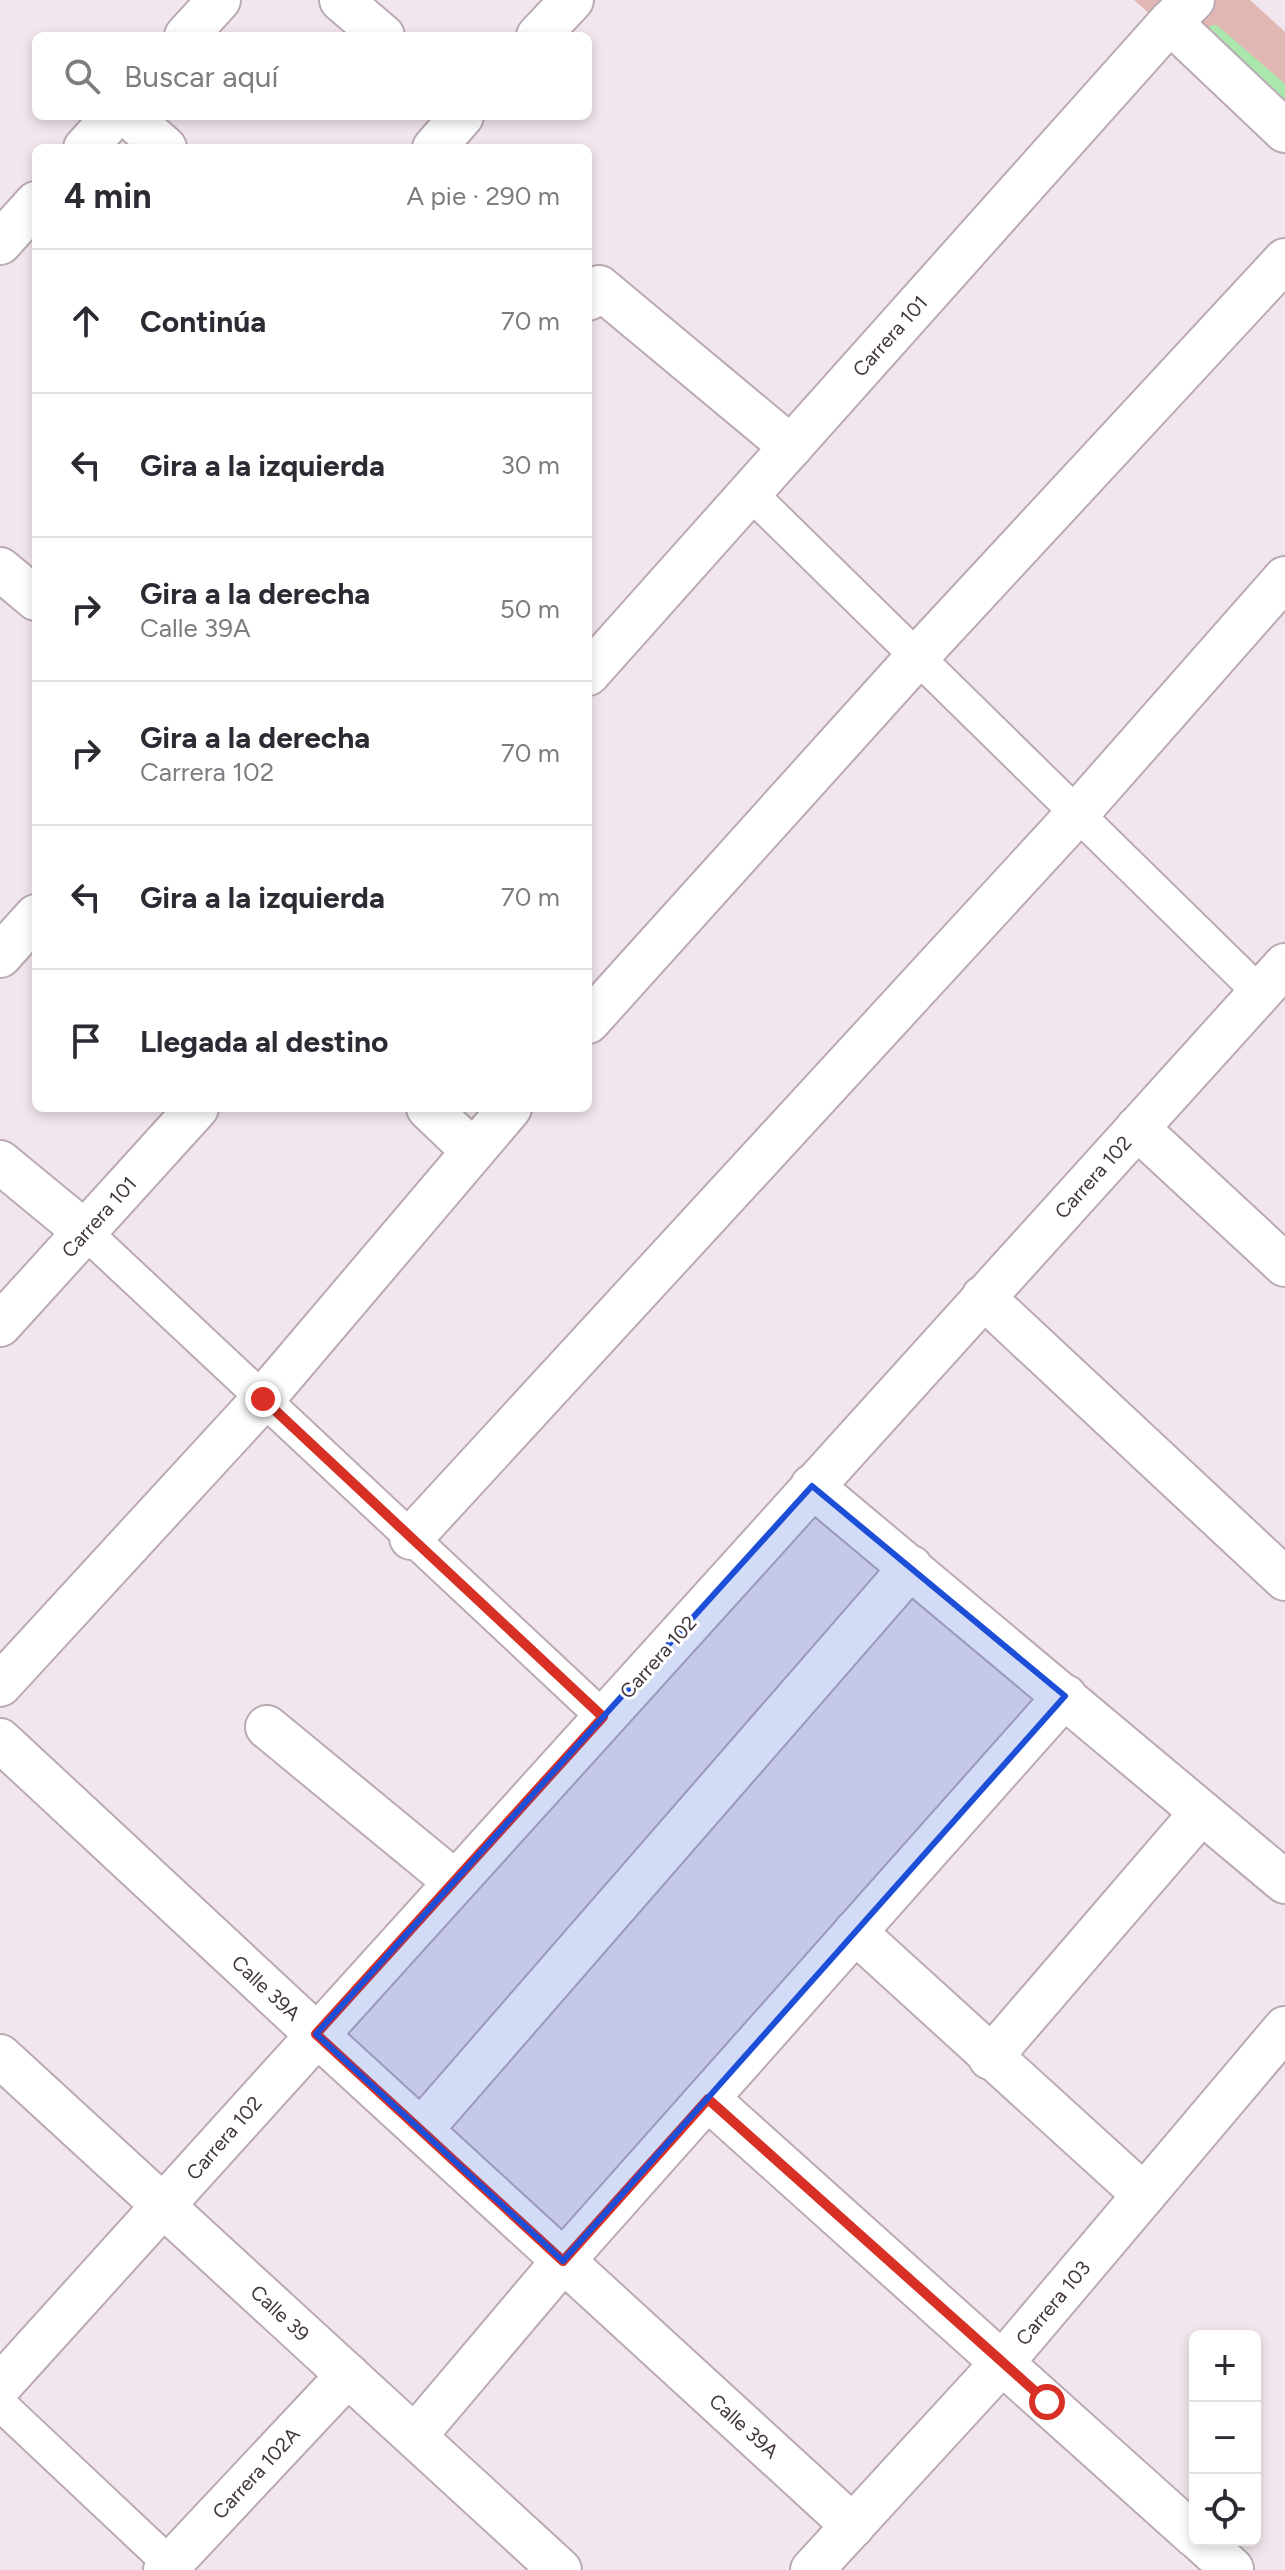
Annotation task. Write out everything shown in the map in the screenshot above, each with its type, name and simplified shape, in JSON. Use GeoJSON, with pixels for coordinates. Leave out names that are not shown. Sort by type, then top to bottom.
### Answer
{"type":"FeatureCollection","features":[{"type":"Feature","properties":{"kind":"street"},"geometry":{"type":"LineString","coordinates":[[190,32],[219,0]]}},
{"type":"Feature","properties":{"kind":"street"},"geometry":{"type":"LineString","coordinates":[[341,0],[378,32]]}},
{"type":"Feature","properties":{"kind":"street"},"geometry":{"type":"LineString","coordinates":[[542,32],[572,0]]}},
{"type":"Feature","properties":{"kind":"street"},"geometry":{"type":"LineString","coordinates":[[1182,11],[1285,131]]}},
{"type":"Feature","properties":{"kind":"street","name":"Carrera 101"},"geometry":{"type":"LineString","coordinates":[[592,670],[1182,11]]}},
{"type":"Feature","properties":{"kind":"street"},"geometry":{"type":"LineString","coordinates":[[89,144],[110,120]]}},
{"type":"Feature","properties":{"kind":"street"},"geometry":{"type":"LineString","coordinates":[[134,120],[160,144]]}},
{"type":"Feature","properties":{"kind":"street"},"geometry":{"type":"LineString","coordinates":[[438,144],[458,120]]}},
{"type":"Feature","properties":{"kind":"street"},"geometry":{"type":"LineString","coordinates":[[0,243],[32,207]]}},
{"type":"Feature","properties":{"kind":"street"},"geometry":{"type":"LineString","coordinates":[[592,1018],[917,657],[1285,260]]}},
{"type":"Feature","properties":{"kind":"street"},"geometry":{"type":"LineString","coordinates":[[594,293],[791,447]]}},
{"type":"Feature","properties":{"kind":"street"},"geometry":{"type":"LineString","coordinates":[[750,493],[1077,814],[1272,979]]}},
{"type":"Feature","properties":{"kind":"street"},"geometry":{"type":"LineString","coordinates":[[411,1538],[1077,814],[1285,578]]}},
{"type":"Feature","properties":{"kind":"street"},"geometry":{"type":"LineString","coordinates":[[0,956],[32,920]]}},
{"type":"Feature","properties":{"kind":"street","name":"Carrera 102"},"geometry":{"type":"LineString","coordinates":[[0,2386],[1272,979]]}},
{"type":"Feature","properties":{"kind":"street","name":"Carrera 101"},"geometry":{"type":"LineString","coordinates":[[0,1325],[193,1112]]}},
{"type":"Feature","properties":{"kind":"street"},"geometry":{"type":"LineString","coordinates":[[432,1112],[472,1150]]}},
{"type":"Feature","properties":{"kind":"street"},"geometry":{"type":"LineString","coordinates":[[0,1685],[263,1399],[506,1112]]}},
{"type":"Feature","properties":{"kind":"street"},"geometry":{"type":"LineString","coordinates":[[1137,1128],[1285,1265]]}},
{"type":"Feature","properties":{"kind":"street"},"geometry":{"type":"LineString","coordinates":[[0,1162],[85,1232],[603,1717]]}},
{"type":"Feature","properties":{"kind":"street"},"geometry":{"type":"LineString","coordinates":[[983,1297],[1285,1579]]}},
{"type":"Feature","properties":{"kind":"street"},"geometry":{"type":"LineString","coordinates":[[812,1486],[1285,1882]]}},
{"type":"Feature","properties":{"kind":"street"},"geometry":{"type":"LineString","coordinates":[[421,2130],[911,1567]]}},
{"type":"Feature","properties":{"kind":"street"},"geometry":{"type":"LineString","coordinates":[[415,2436],[563,2261],[1065,1696]]}},
{"type":"Feature","properties":{"kind":"street"},"geometry":{"type":"LineString","coordinates":[[267,1727],[454,1881]]}},
{"type":"Feature","properties":{"kind":"street","name":"Calle 39A"},"geometry":{"type":"LineString","coordinates":[[0,1740],[853,2526]]}},
{"type":"Feature","properties":{"kind":"street"},"geometry":{"type":"LineString","coordinates":[[990,2058],[1201,1813]]}},
{"type":"Feature","properties":{"kind":"street"},"geometry":{"type":"LineString","coordinates":[[855,1932],[1144,2195]]}},
{"type":"Feature","properties":{"kind":"street","name":"Carrera 103"},"geometry":{"type":"LineString","coordinates":[[812,2570],[1002,2363],[1285,2028]]}},
{"type":"Feature","properties":{"kind":"street","name":"Calle 39"},"geometry":{"type":"LineString","coordinates":[[0,2056],[560,2570]]}},
{"type":"Feature","properties":{"kind":"street"},"geometry":{"type":"LineString","coordinates":[[708,2099],[1189,2531]]}},
{"type":"Feature","properties":{"kind":"street","name":"Carrera 102A"},"geometry":{"type":"LineString","coordinates":[[170,2568],[348,2375]]}},
{"type":"Feature","properties":{"kind":"street"},"geometry":{"type":"LineString","coordinates":[[0,2404],[170,2568]]}},
{"type":"Feature","properties":{"kind":"street"},"geometry":{"type":"LineString","coordinates":[[1207,2546],[1232,2569]]}},
{"type":"Feature","properties":{"kind":"highlighted area"},"geometry":{"type":"Polygon","coordinates":[[[812,1486],[1065,1696],[563,2261],[316,2034],[812,1486]]]}},
{"type":"Feature","properties":{"kind":"shaded area"},"geometry":{"type":"Polygon","coordinates":[[[1134,0],[1250,0],[1285,32],[1285,133],[1134,0]]]}},
{"type":"Feature","properties":{"kind":"waterway"},"geometry":{"type":"LineString","coordinates":[[1214,32],[1285,93]]}},
{"type":"Feature","properties":{"kind":"route"},"geometry":{"type":"LineString","coordinates":[[263,1399],[603,1717],[316,2034],[563,2261],[708,2099],[1047,2402]]}}]}
